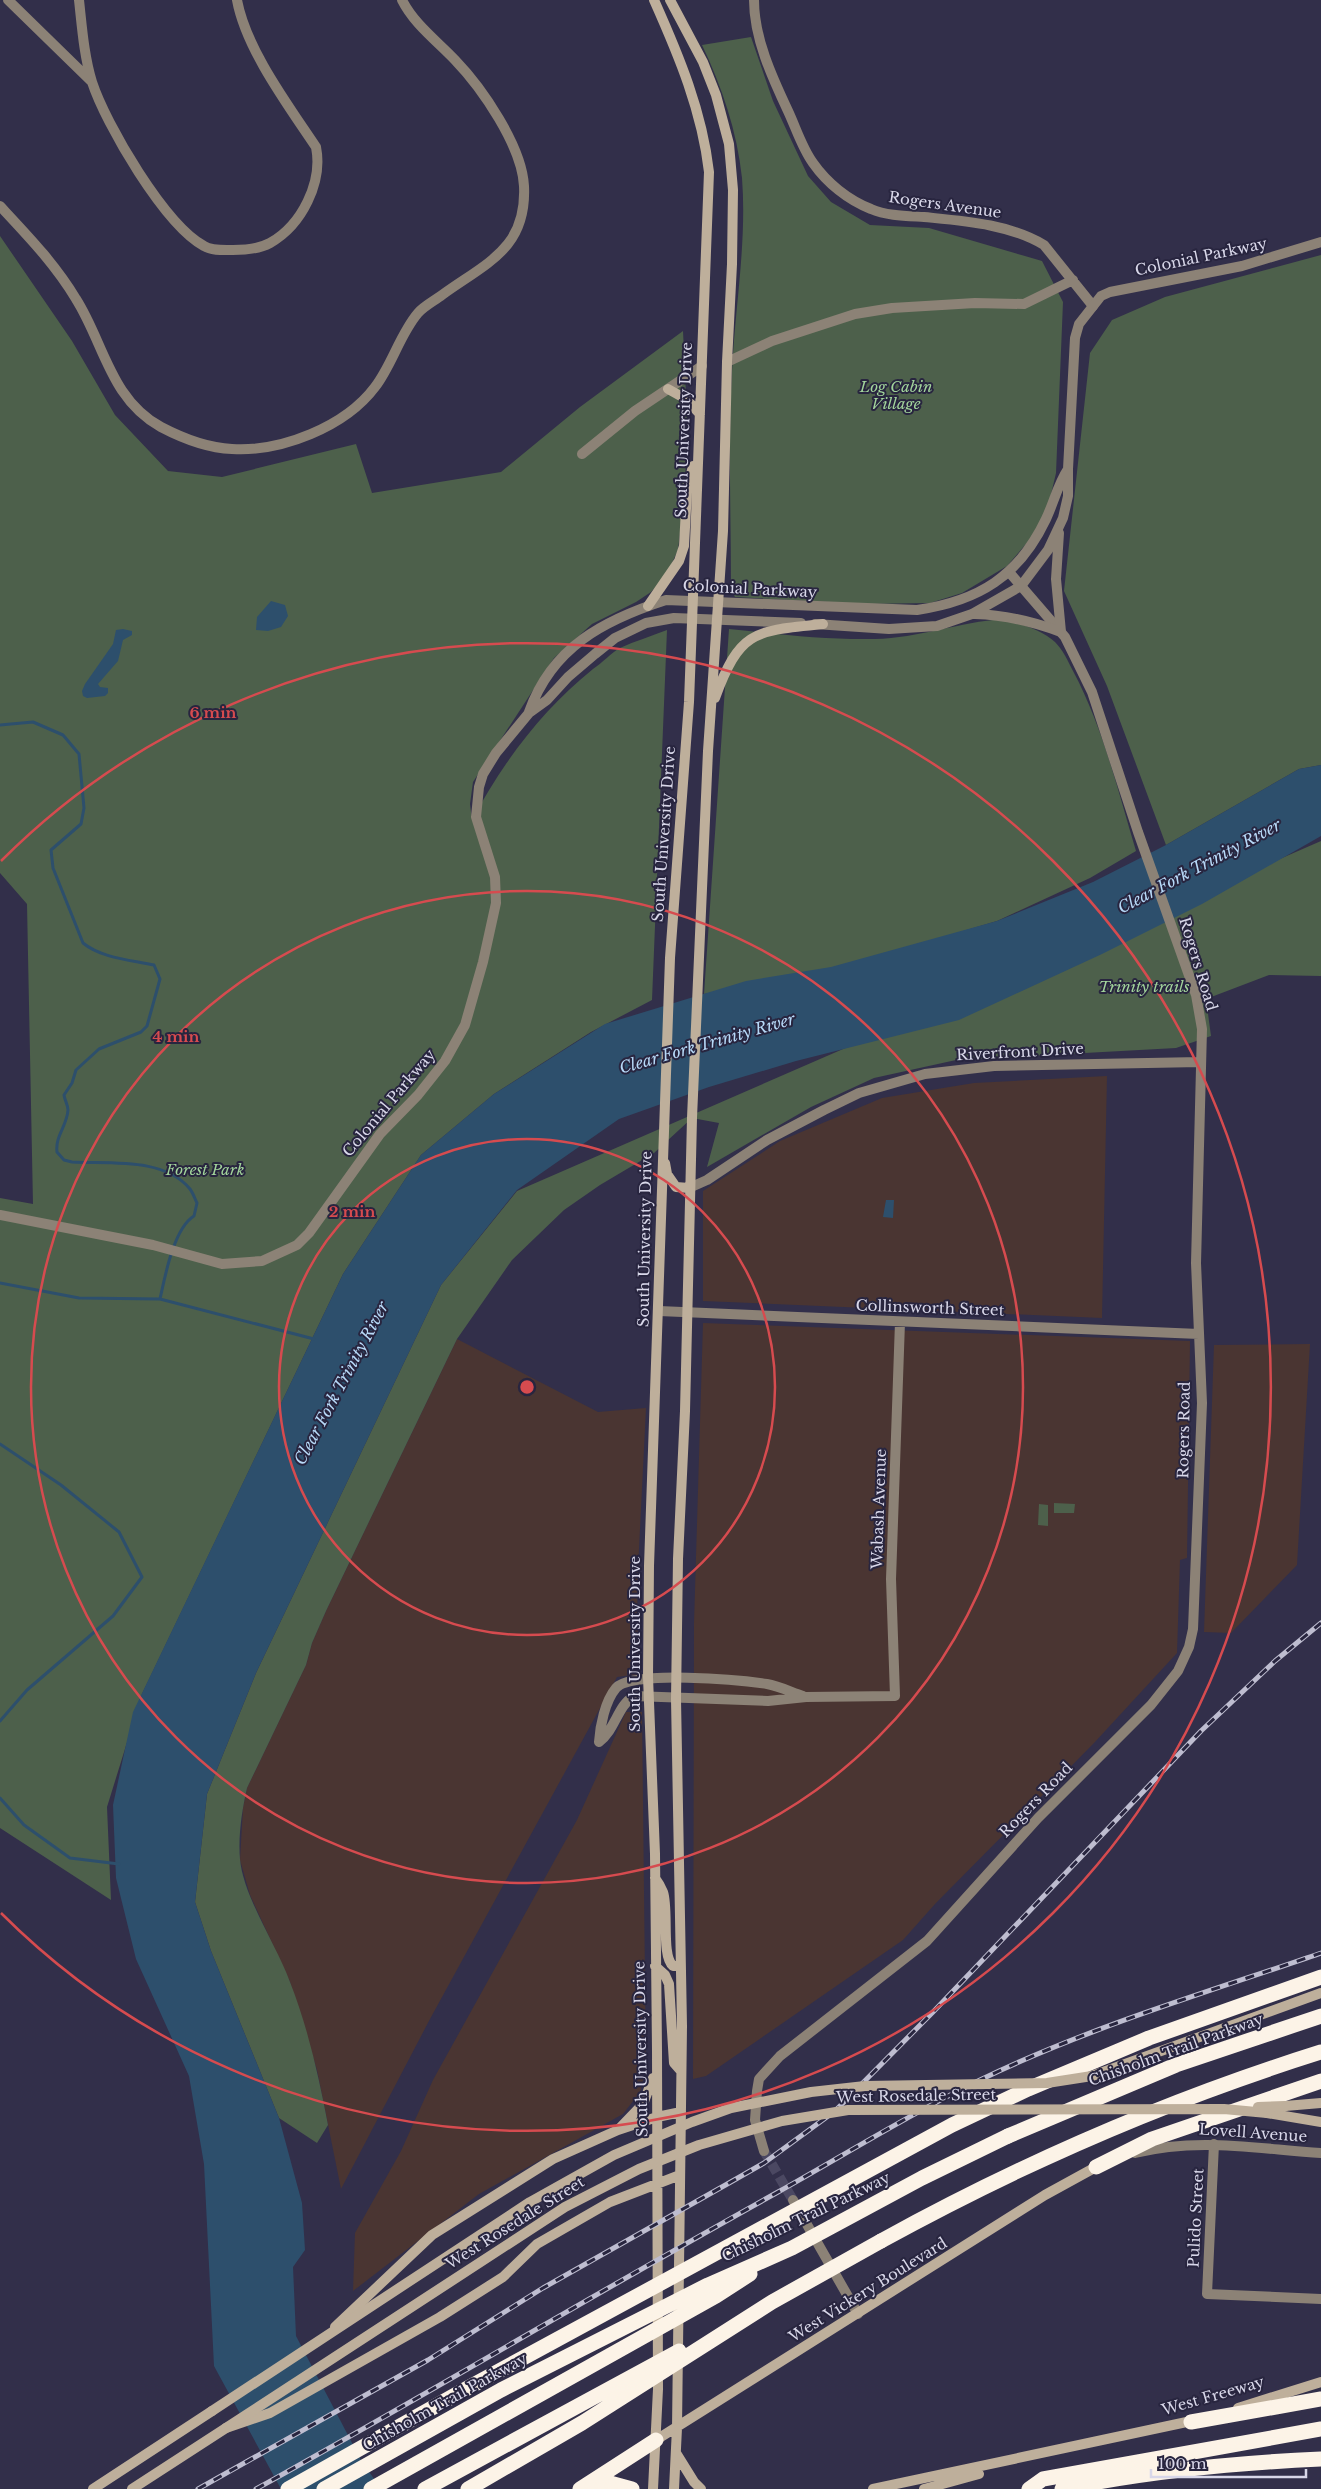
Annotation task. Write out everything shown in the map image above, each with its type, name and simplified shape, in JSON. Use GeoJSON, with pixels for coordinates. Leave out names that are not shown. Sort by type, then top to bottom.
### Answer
{"type":"FeatureCollection","features":[{"type":"Feature","properties":{"kind":"highway"},"geometry":{"type":"LineString","coordinates":[[288,2489],[464,2390],[656,2287],[796,2204],[952,2125],[1028,2088],[1149,2038],[1321,1977]]}},
{"type":"Feature","properties":{"kind":"highway","name":"Chisholm Trail Parkway"},"geometry":{"type":"LineString","coordinates":[[324,2489],[501,2390],[708,2284],[792,2248],[929,2175],[1008,2136],[1176,2065],[1321,2016]]}},
{"type":"Feature","properties":{"kind":"highway"},"geometry":{"type":"LineString","coordinates":[[425,2489],[579,2404],[772,2302],[895,2233],[1021,2171],[1144,2117],[1321,2052]]}},
{"type":"Feature","properties":{"kind":"highway"},"geometry":{"type":"LineString","coordinates":[[1096,2167],[1152,2139],[1321,2081]]}},
{"type":"Feature","properties":{"kind":"highway"},"geometry":{"type":"LineString","coordinates":[[371,2489],[716,2296],[792,2248]]}},
{"type":"Feature","properties":{"kind":"highway"},"geometry":{"type":"LineString","coordinates":[[468,2489],[589,2419],[772,2302]]}},
{"type":"Feature","properties":{"kind":"highway"},"geometry":{"type":"LineString","coordinates":[[1191,2422],[1321,2399]]}},
{"type":"Feature","properties":{"kind":"highway"},"geometry":{"type":"LineString","coordinates":[[1030,2489],[1043,2479],[1321,2429]]}},
{"type":"Feature","properties":{"kind":"highway"},"geometry":{"type":"LineString","coordinates":[[580,2489],[656,2440]]}},
{"type":"Feature","properties":{"kind":"highway"},"geometry":{"type":"LineString","coordinates":[[1062,2489],[1125,2476],[1212,2465],[1321,2459]]}},
{"type":"Feature","properties":{"kind":"highway"},"geometry":{"type":"LineString","coordinates":[[580,2489],[610,2483],[632,2489]]}},
{"type":"Feature","properties":{"kind":"main road","name":"South University Drive"},"geometry":{"type":"LineString","coordinates":[[653,2489],[656,2440],[658,2183],[655,1877],[648,1677],[649,1566],[659,1311],[662,1145],[670,958],[689,702],[709,172],[705,137],[689,84],[654,0]]}},
{"type":"Feature","properties":{"kind":"main road"},"geometry":{"type":"LineString","coordinates":[[670,0],[703,62],[716,96],[729,144],[733,190],[723,531],[711,711],[698,962],[678,1559],[676,1699],[682,2071],[677,2428],[674,2489]]}},
{"type":"Feature","properties":{"kind":"main road"},"geometry":{"type":"LineString","coordinates":[[668,389],[686,399],[700,414]]}},
{"type":"Feature","properties":{"kind":"main road"},"geometry":{"type":"LineString","coordinates":[[648,606],[679,561],[687,490],[698,445]]}},
{"type":"Feature","properties":{"kind":"main road"},"geometry":{"type":"LineString","coordinates":[[711,711],[727,666],[735,653],[745,644],[771,629],[822,624]]}},
{"type":"Feature","properties":{"kind":"main road"},"geometry":{"type":"LineString","coordinates":[[662,1145],[667,1174],[676,1188],[689,1188]]}},
{"type":"Feature","properties":{"kind":"main road"},"geometry":{"type":"LineString","coordinates":[[655,1877],[663,1892],[667,1919],[667,1956],[673,1966],[681,1966]]}},
{"type":"Feature","properties":{"kind":"main road"},"geometry":{"type":"LineString","coordinates":[[655,1966],[665,1975],[669,1984],[674,2063],[682,2071]]}},
{"type":"Feature","properties":{"kind":"main road","name":"West Rosedale Street"},"geometry":{"type":"LineString","coordinates":[[93,2489],[530,2202],[606,2160],[692,2122],[731,2108],[811,2092],[866,2086],[1013,2084],[1075,2079],[1101,2072],[1321,1993]]}},
{"type":"Feature","properties":{"kind":"main road"},"geometry":{"type":"LineString","coordinates":[[618,2130],[643,2104],[652,2085],[657,2051]]}},
{"type":"Feature","properties":{"kind":"main road"},"geometry":{"type":"LineString","coordinates":[[1224,2109],[1321,2103]]}},
{"type":"Feature","properties":{"kind":"main road","name":"West Rosedale Street"},"geometry":{"type":"LineString","coordinates":[[132,2489],[564,2207],[639,2169],[699,2144],[782,2121],[848,2110],[1224,2109],[1266,2113],[1321,2122]]}},
{"type":"Feature","properties":{"kind":"main road"},"geometry":{"type":"LineString","coordinates":[[326,2335],[432,2235],[553,2159],[618,2130],[657,2117],[681,2112]]}},
{"type":"Feature","properties":{"kind":"main road","name":"West Vickery Boulevard"},"geometry":{"type":"LineString","coordinates":[[656,2440],[1046,2195],[1096,2167]]}},
{"type":"Feature","properties":{"kind":"main road"},"geometry":{"type":"LineString","coordinates":[[226,2428],[270,2412],[440,2317],[502,2277],[537,2244],[610,2202],[680,2176]]}},
{"type":"Feature","properties":{"kind":"main road","name":"West Freeway"},"geometry":{"type":"LineString","coordinates":[[1113,2439],[1191,2422],[1321,2382]]}},
{"type":"Feature","properties":{"kind":"main road"},"geometry":{"type":"LineString","coordinates":[[873,2489],[1113,2439]]}},
{"type":"Feature","properties":{"kind":"main road"},"geometry":{"type":"LineString","coordinates":[[924,2489],[1113,2439]]}},
{"type":"Feature","properties":{"kind":"main road"},"geometry":{"type":"LineString","coordinates":[[676,2453],[694,2482],[702,2489]]}},
{"type":"Feature","properties":{"kind":"street"},"geometry":{"type":"LineString","coordinates":[[8,0],[92,81]]}},
{"type":"Feature","properties":{"kind":"street"},"geometry":{"type":"LineString","coordinates":[[79,0],[85,50],[92,81],[116,134],[138,172],[165,209],[193,240],[206,248],[225,250],[252,249],[270,243],[287,230],[305,208],[315,185],[318,156],[316,146],[280,92],[249,36],[237,0]]}},
{"type":"Feature","properties":{"kind":"street"},"geometry":{"type":"LineString","coordinates":[[0,206],[48,257],[78,301],[114,380],[144,414],[159,426],[198,443],[231,450],[257,449],[308,436],[334,422],[373,390],[387,371],[419,312],[499,254],[517,232],[522,218],[524,183],[513,147],[485,98],[457,61],[422,28],[402,0]]}},
{"type":"Feature","properties":{"kind":"street","name":"Rogers Avenue"},"geometry":{"type":"LineString","coordinates":[[754,0],[754,22],[776,86],[811,161],[834,187],[872,210],[899,215],[962,221],[1006,229],[1036,240],[1044,245],[1093,306]]}},
{"type":"Feature","properties":{"kind":"street","name":"Colonial Parkway"},"geometry":{"type":"LineString","coordinates":[[1093,306],[1101,296],[1110,292],[1171,278],[1242,266],[1321,242]]}},
{"type":"Feature","properties":{"kind":"street"},"geometry":{"type":"LineString","coordinates":[[727,362],[772,341],[855,314],[892,308],[975,302],[1024,304],[1073,280]]}},
{"type":"Feature","properties":{"kind":"street"},"geometry":{"type":"LineString","coordinates":[[1020,586],[1048,550],[1060,524],[1068,496],[1075,338],[1079,324],[1093,306]]}},
{"type":"Feature","properties":{"kind":"street"},"geometry":{"type":"LineString","coordinates":[[582,454],[635,411],[702,366]]}},
{"type":"Feature","properties":{"kind":"street"},"geometry":{"type":"LineString","coordinates":[[1008,572],[1023,559],[1035,542],[1056,496],[1061,480],[1068,469]]}},
{"type":"Feature","properties":{"kind":"street"},"geometry":{"type":"LineString","coordinates":[[972,614],[1001,615],[1026,619],[1061,632],[1056,579],[1060,524]]}},
{"type":"Feature","properties":{"kind":"street","name":"Colonial Parkway"},"geometry":{"type":"LineString","coordinates":[[529,713],[536,691],[578,643],[596,629],[666,600],[918,610],[945,606],[972,596],[1008,572]]}},
{"type":"Feature","properties":{"kind":"street","name":"Rogers Road"},"geometry":{"type":"LineString","coordinates":[[764,2151],[755,2120],[759,2079],[780,2056],[927,1941],[1038,1818],[1151,1705],[1178,1670],[1189,1647],[1193,1629],[1202,1403],[1196,1264],[1202,1029],[1196,995],[1138,832],[1092,692],[1061,632],[1008,572]]}},
{"type":"Feature","properties":{"kind":"street","name":"Colonial Parkway"},"geometry":{"type":"LineString","coordinates":[[0,1214],[152,1245],[210,1262],[232,1264],[262,1261],[297,1245],[310,1233],[380,1134],[418,1095],[446,1061],[465,1025],[483,962],[496,904],[495,878],[476,817],[479,787],[483,774],[496,753],[529,713],[547,700],[568,677],[615,638],[646,623],[670,618],[913,629],[936,626],[972,614],[1020,586]]}},
{"type":"Feature","properties":{"kind":"street","name":"Riverfront Drive"},"geometry":{"type":"LineString","coordinates":[[689,1188],[707,1180],[767,1140],[859,1093],[925,1074],[994,1066],[1200,1062]]}},
{"type":"Feature","properties":{"kind":"street","name":"Collinsworth Street"},"geometry":{"type":"LineString","coordinates":[[659,1311],[1199,1334]]}},
{"type":"Feature","properties":{"kind":"street","name":"Wabash Avenue"},"geometry":{"type":"LineString","coordinates":[[806,1697],[895,1696],[892,1579],[900,1322]]}},
{"type":"Feature","properties":{"kind":"street"},"geometry":{"type":"LineString","coordinates":[[648,1677],[768,1684],[806,1697],[768,1701],[634,1696],[629,1699],[620,1711],[608,1735],[599,1742],[600,1728],[616,1687],[628,1681],[648,1677]]}},
{"type":"Feature","properties":{"kind":"street","name":"Lovell Avenue"},"geometry":{"type":"LineString","coordinates":[[1096,2167],[1128,2155],[1160,2147],[1214,2144],[1321,2153]]}},
{"type":"Feature","properties":{"kind":"street","name":"Pulido Street"},"geometry":{"type":"LineString","coordinates":[[1214,2144],[1207,2294],[1321,2299]]}},
{"type":"Feature","properties":{"kind":"street"},"geometry":{"type":"LineString","coordinates":[[796,2204],[858,2314]]}},
{"type":"Feature","properties":{"kind":"shaded area"},"geometry":{"type":"Polygon","coordinates":[[[1107,1076],[1102,1318],[703,1301],[703,1191],[780,1141],[882,1098],[974,1083],[1107,1076]]]}},
{"type":"Feature","properties":{"kind":"shaded area"},"geometry":{"type":"Polygon","coordinates":[[[703,1323],[1190,1341],[1187,1558],[1180,1560],[1177,1653],[1094,1743],[935,1904],[903,1940],[706,2076],[693,2079],[694,1624],[703,1323]]]}},
{"type":"Feature","properties":{"kind":"shaded area"},"geometry":{"type":"Polygon","coordinates":[[[457,1339],[598,1412],[646,1408],[637,1589],[639,1674],[617,1677],[430,2019],[341,2189],[317,2070],[290,1982],[250,1895],[240,1860],[243,1808],[247,1788],[306,1665],[312,1643],[326,1611],[457,1339]]]}},
{"type":"Feature","properties":{"kind":"shaded area"},"geometry":{"type":"Polygon","coordinates":[[[1310,1344],[1297,1565],[1231,1633],[1204,1632],[1214,1345],[1310,1344]]]}},
{"type":"Feature","properties":{"kind":"shaded area"},"geometry":{"type":"Polygon","coordinates":[[[626,1712],[642,1712],[646,2069],[640,2092],[623,2114],[479,2194],[353,2291],[355,2233],[401,2151],[433,2080],[577,1820],[626,1712]]]}},
{"type":"Feature","properties":{"kind":"green space","name":"Log Cabin Village"},"geometry":{"type":"Polygon","coordinates":[[[751,37],[773,101],[808,176],[831,202],[870,225],[929,228],[1042,261],[1063,302],[1056,473],[1049,503],[1038,530],[1007,566],[962,593],[930,603],[865,604],[735,597],[731,590],[731,398],[733,347],[742,250],[742,178],[728,110],[702,45],[751,37]]]}},
{"type":"Feature","properties":{"kind":"green space","name":"Forest Park"},"geometry":{"type":"Polygon","coordinates":[[[0,236],[72,341],[115,415],[168,471],[222,477],[356,444],[372,493],[501,472],[580,407],[683,331],[687,416],[685,490],[678,550],[666,576],[651,592],[636,602],[592,624],[554,658],[473,782],[470,804],[472,820],[497,778],[525,738],[574,685],[620,648],[667,630],[652,1000],[591,1032],[494,1094],[421,1155],[343,1274],[142,1694],[107,1807],[111,1900],[0,1828],[0,1198],[33,1204],[27,904],[0,873],[0,236]]]}},
{"type":"Feature","properties":{"kind":"green space"},"geometry":{"type":"Polygon","coordinates":[[[1321,255],[1321,765],[1299,769],[1166,845],[1107,686],[1064,591],[1090,353],[1112,320],[1165,297],[1321,255]]]}},
{"type":"Feature","properties":{"kind":"green space"},"geometry":{"type":"Polygon","coordinates":[[[1003,619],[1044,634],[1055,642],[1065,656],[1093,714],[1116,782],[1136,851],[1090,878],[997,921],[832,970],[704,994],[729,629],[820,638],[875,639],[907,636],[971,623],[1003,619]]]}},
{"type":"Feature","properties":{"kind":"green space","name":"Trinity trails"},"geometry":{"type":"Polygon","coordinates":[[[1321,841],[1321,976],[1269,975],[1206,999],[1211,1036],[1176,1048],[956,1060],[874,1078],[811,1107],[707,1167],[719,1123],[692,1118],[654,1153],[600,1185],[564,1210],[512,1260],[457,1339],[326,1611],[312,1643],[306,1665],[247,1788],[240,1832],[242,1873],[247,1889],[284,1968],[296,1999],[312,2053],[328,2125],[317,2143],[279,2118],[211,1951],[195,1902],[207,1794],[256,1673],[441,1285],[517,1191],[1321,841]]]}},
{"type":"Feature","properties":{"kind":"green space"},"geometry":{"type":"Polygon","coordinates":[[[1054,1503],[1075,1504],[1074,1513],[1054,1513],[1054,1503]]]}},
{"type":"Feature","properties":{"kind":"green space"},"geometry":{"type":"Polygon","coordinates":[[[1039,1504],[1048,1505],[1048,1526],[1038,1525],[1039,1504]]]}},
{"type":"Feature","properties":{"kind":"water"},"geometry":{"type":"Polygon","coordinates":[[[271,601],[285,605],[288,616],[281,627],[268,631],[256,630],[257,617],[271,601]]]}},
{"type":"Feature","properties":{"kind":"water"},"geometry":{"type":"Polygon","coordinates":[[[116,630],[132,631],[132,635],[123,640],[118,661],[98,684],[100,687],[108,688],[108,693],[105,696],[87,698],[83,696],[82,691],[85,684],[113,644],[116,630]]]}},
{"type":"Feature","properties":{"kind":"water","name":"Clear Fork Trinity River"},"geometry":{"type":"Polygon","coordinates":[[[1321,765],[1321,836],[1202,904],[1102,954],[959,1020],[796,1061],[709,1087],[619,1119],[517,1190],[441,1285],[256,1673],[207,1794],[195,1902],[211,1951],[279,2118],[302,2203],[305,2250],[293,2267],[296,2336],[361,2460],[381,2489],[281,2489],[214,2366],[204,2164],[189,2076],[136,1959],[116,1878],[113,1805],[133,1712],[343,1274],[421,1155],[494,1094],[605,1024],[746,981],[831,967],[997,921],[1093,882],[1166,845],[1299,769],[1321,765]]]}},
{"type":"Feature","properties":{"kind":"water"},"geometry":{"type":"Polygon","coordinates":[[[886,1200],[894,1200],[893,1218],[883,1217],[886,1200]]]}},
{"type":"Feature","properties":{"kind":"waterway"},"geometry":{"type":"LineString","coordinates":[[0,725],[33,722],[63,735],[79,754],[84,808],[81,824],[51,850],[53,868],[83,943],[107,955],[154,965],[160,979],[147,1026],[141,1032],[99,1049],[76,1070],[72,1083],[64,1095],[68,1110],[58,1141],[57,1152],[64,1160],[72,1162],[135,1164],[151,1167],[179,1179],[190,1189],[197,1203],[194,1216],[181,1231],[171,1253],[160,1299],[314,1339]]}},
{"type":"Feature","properties":{"kind":"waterway"},"geometry":{"type":"LineString","coordinates":[[0,1283],[79,1298],[160,1299]]}},
{"type":"Feature","properties":{"kind":"waterway"},"geometry":{"type":"LineString","coordinates":[[0,1444],[61,1485],[119,1532],[142,1577],[113,1616],[27,1690],[0,1721]]}},
{"type":"Feature","properties":{"kind":"waterway"},"geometry":{"type":"LineString","coordinates":[[0,1798],[24,1825],[70,1858],[119,1864]]}},
{"type":"Feature","properties":{"kind":"tunnel"},"geometry":{"type":"LineString","coordinates":[[764,2151],[793,2200]]}},
{"type":"Feature","properties":{"kind":"railway"},"geometry":{"type":"LineString","coordinates":[[198,2489],[428,2360],[543,2288],[764,2163],[835,2111],[934,2011],[1201,1731],[1275,1661],[1321,1623]]}},
{"type":"Feature","properties":{"kind":"railway"},"geometry":{"type":"LineString","coordinates":[[256,2489],[887,2129],[943,2099],[999,2071],[1118,2022],[1321,1953]]}}]}
